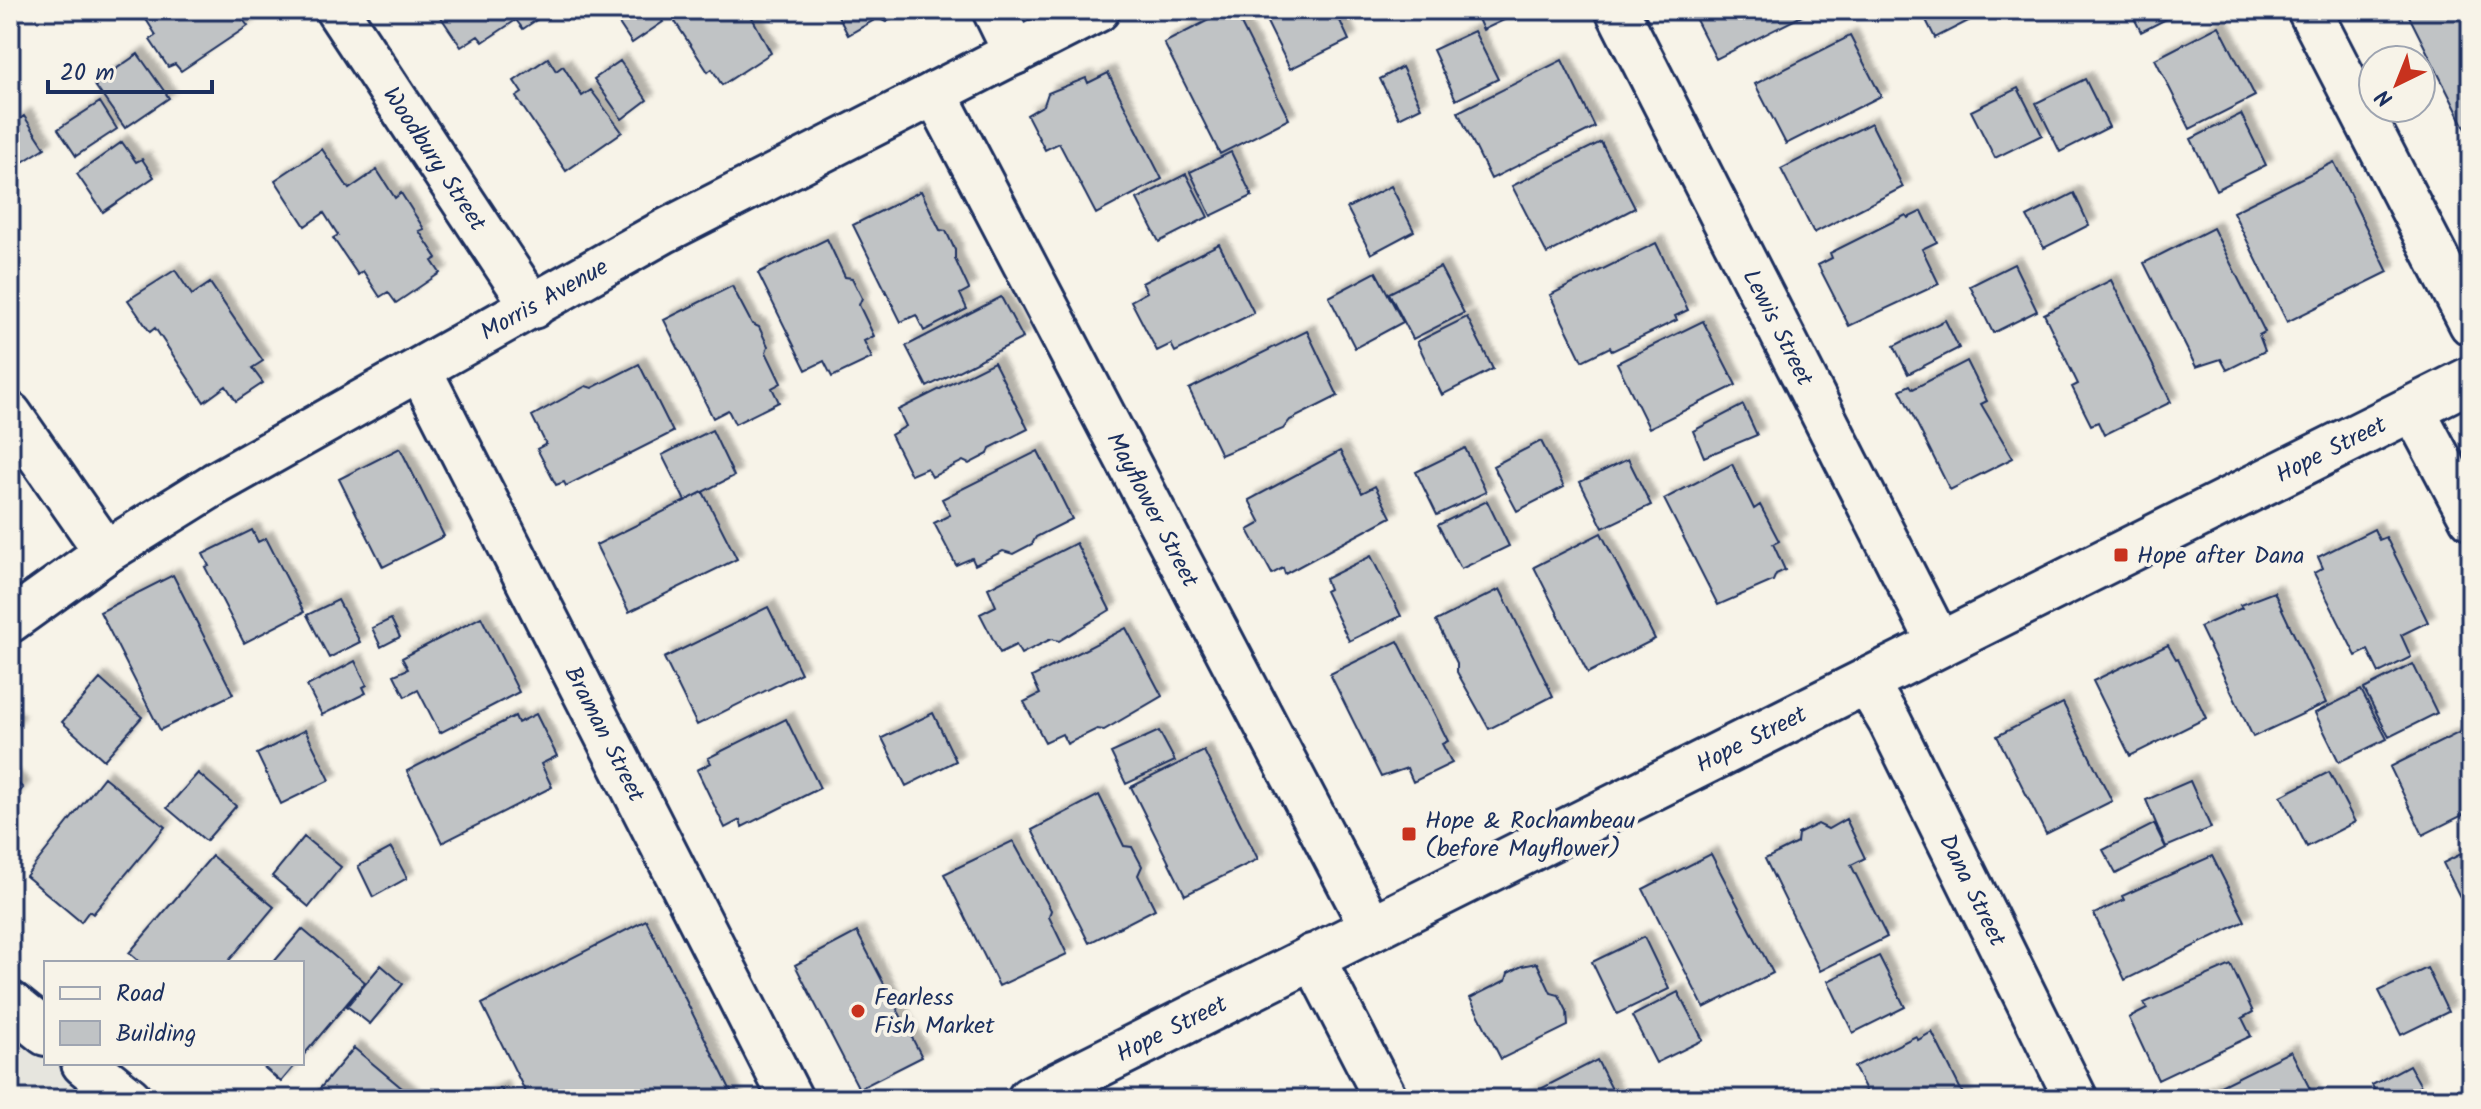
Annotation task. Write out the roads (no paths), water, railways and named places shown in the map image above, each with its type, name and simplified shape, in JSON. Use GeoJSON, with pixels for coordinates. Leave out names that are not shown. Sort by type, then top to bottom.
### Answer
{"type":"FeatureCollection","features":[{"type":"Feature","properties":{"kind":"main road","name":"Hope Street"},"geometry":{"type":"LineString","coordinates":[[1030,1099],[2471,379]]}},
{"type":"Feature","properties":{"kind":"main road"},"geometry":{"type":"LineString","coordinates":[[10,1004],[44,1031]]}},
{"type":"Feature","properties":{"kind":"main road"},"geometry":{"type":"LineString","coordinates":[[86,1065],[129,1099]]}},
{"type":"Feature","properties":{"kind":"street","name":"Woodbury Street"},"geometry":{"type":"LineString","coordinates":[[337,10],[533,307]]}},
{"type":"Feature","properties":{"kind":"street"},"geometry":{"type":"LineString","coordinates":[[994,10],[1015,53]]}},
{"type":"Feature","properties":{"kind":"street","name":"Morris Avenue"},"geometry":{"type":"LineString","coordinates":[[10,621],[106,552],[215,484],[665,231],[1098,10]]}},
{"type":"Feature","properties":{"kind":"street","name":"Lewis Street"},"geometry":{"type":"LineString","coordinates":[[1617,10],[1939,643]]}},
{"type":"Feature","properties":{"kind":"street"},"geometry":{"type":"LineString","coordinates":[[2309,10],[2471,324]]}},
{"type":"Feature","properties":{"kind":"street","name":"Mayflower Street"},"geometry":{"type":"LineString","coordinates":[[935,93],[1371,926]]}},
{"type":"Feature","properties":{"kind":"street","name":"Braman Street"},"geometry":{"type":"LineString","coordinates":[[420,370],[791,1099]]}},
{"type":"Feature","properties":{"kind":"street"},"geometry":{"type":"LineString","coordinates":[[2413,409],[2471,518]]}},
{"type":"Feature","properties":{"kind":"street"},"geometry":{"type":"LineString","coordinates":[[10,414],[106,552]]}},
{"type":"Feature","properties":{"kind":"street","name":"Dana Street"},"geometry":{"type":"LineString","coordinates":[[1866,682],[1890,722],[2076,1099]]}},
{"type":"Feature","properties":{"kind":"street"},"geometry":{"type":"LineString","coordinates":[[1312,956],[1386,1099]]}},
{"type":"Feature","properties":{"kind":"place","name":"Hope after Dana"},"geometry":{"type":"Point","coordinates":[2121,555]}},
{"type":"Feature","properties":{"kind":"place","name":"Hope & Rochambeau (before Mayflower)"},"geometry":{"type":"Point","coordinates":[1409,834]}},
{"type":"Feature","properties":{"kind":"place","name":"Fearless Fish Market"},"geometry":{"type":"Point","coordinates":[858,1011]}}]}
